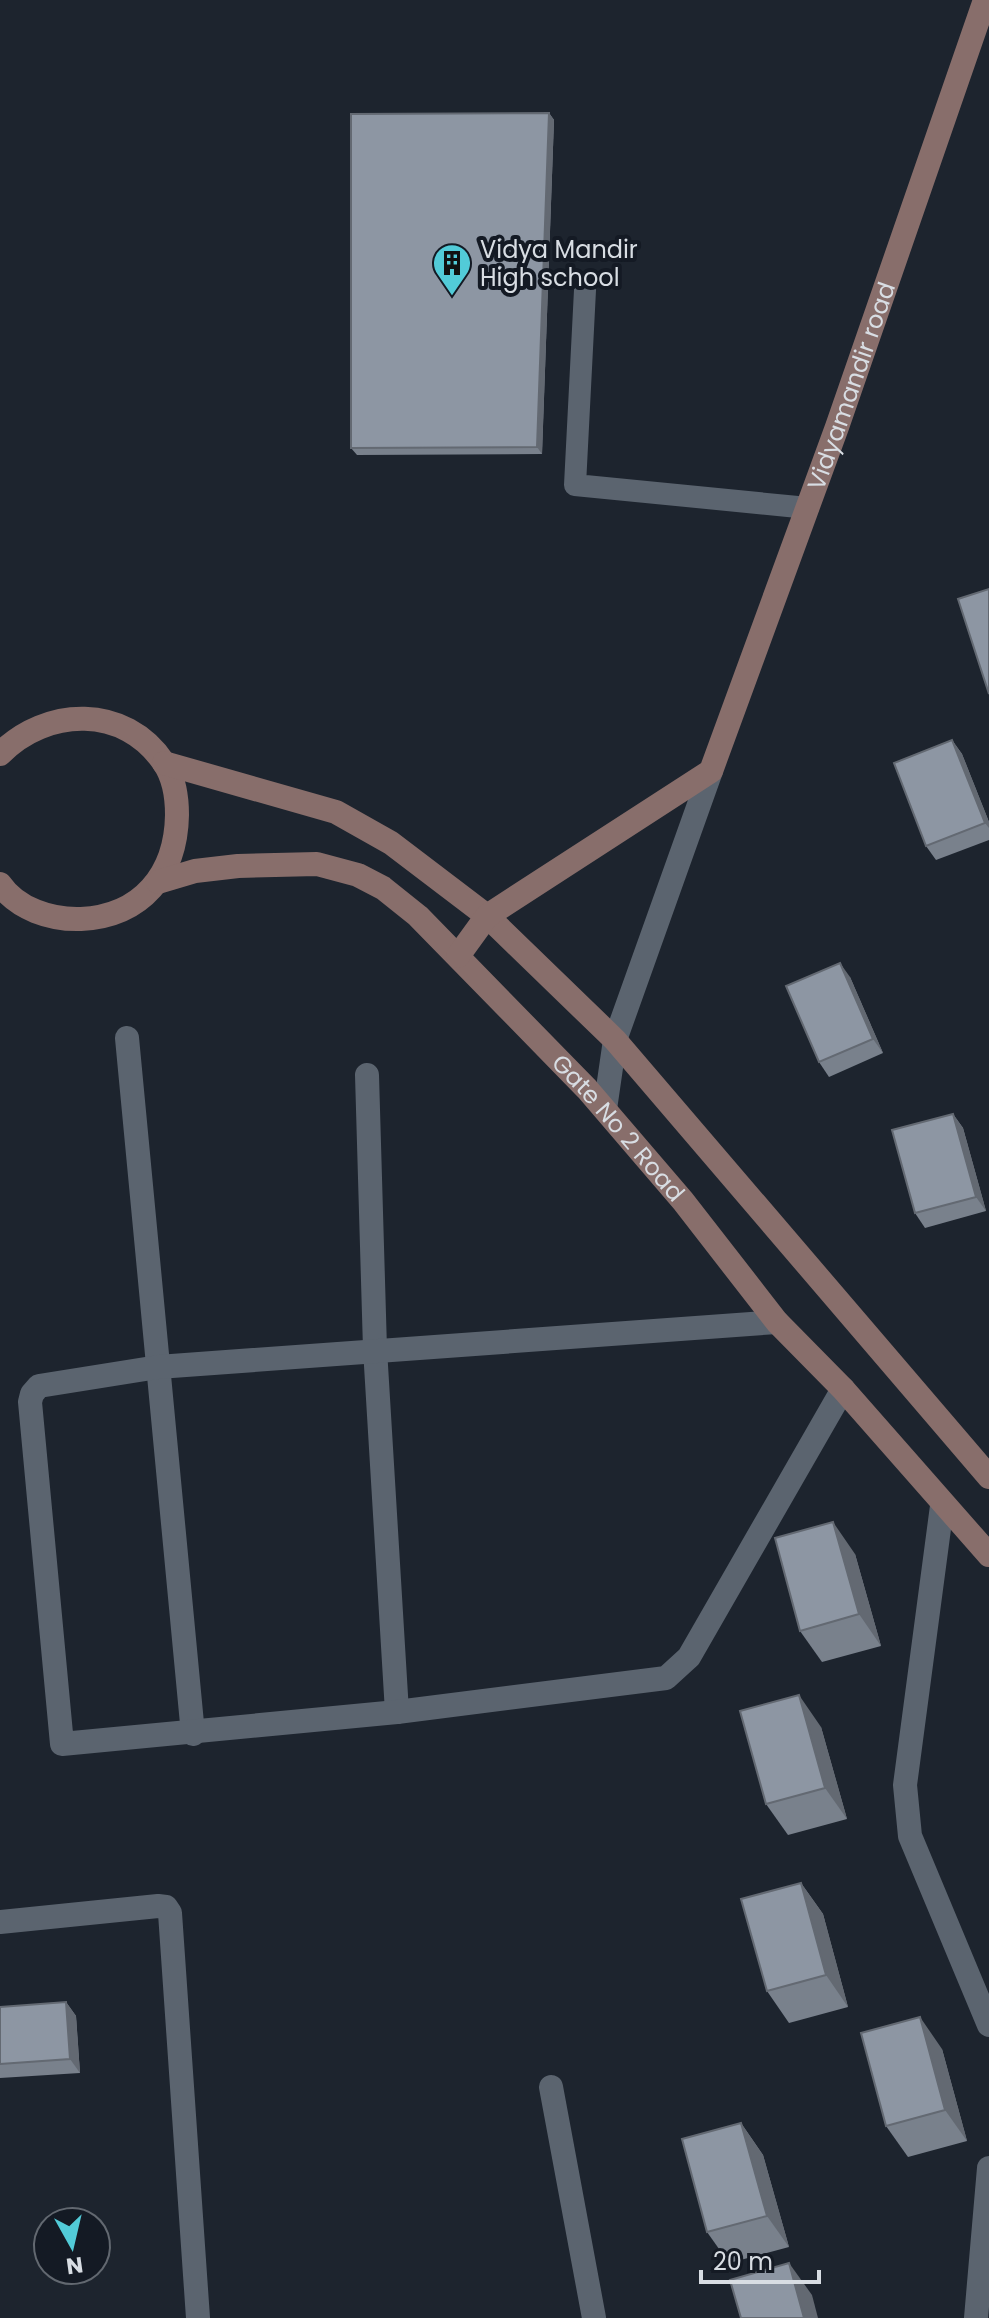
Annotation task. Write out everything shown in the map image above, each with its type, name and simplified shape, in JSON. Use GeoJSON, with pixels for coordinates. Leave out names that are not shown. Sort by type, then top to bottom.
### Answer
{"type":"FeatureCollection","features":[{"type":"Feature","properties":{"kind":"street","name":"Vidyamandir road"},"geometry":{"type":"LineString","coordinates":[[711,771],[982,30],[985,0]]}},
{"type":"Feature","properties":{"kind":"street"},"geometry":{"type":"LineString","coordinates":[[0,754],[15,738],[56,719],[98,719],[136,734],[164,763],[178,795],[176,845],[158,882],[130,906],[97,918],[68,920],[39,913],[8,896],[0,884]]}},
{"type":"Feature","properties":{"kind":"street"},"geometry":{"type":"LineString","coordinates":[[164,763],[336,812],[391,843],[487,916],[615,1040],[989,1477]]}},
{"type":"Feature","properties":{"kind":"street"},"geometry":{"type":"LineString","coordinates":[[458,956],[487,916],[711,771]]}},
{"type":"Feature","properties":{"kind":"street"},"geometry":{"type":"LineString","coordinates":[[605,1109],[615,1040],[711,771]]}},
{"type":"Feature","properties":{"kind":"street","name":"Gate No 2 Road"},"geometry":{"type":"LineString","coordinates":[[158,882],[195,871],[238,866],[317,864],[358,875],[383,888],[418,916],[605,1109],[777,1322],[843,1389],[942,1506],[989,1555]]}},
{"type":"Feature","properties":{"kind":"street"},"geometry":{"type":"LineString","coordinates":[[127,1038],[193,1734]]}},
{"type":"Feature","properties":{"kind":"street"},"geometry":{"type":"LineString","coordinates":[[367,1075],[375,1349],[397,1712]]}},
{"type":"Feature","properties":{"kind":"street"},"geometry":{"type":"LineString","coordinates":[[777,1322],[375,1349],[158,1367],[52,1382],[32,1394],[62,1744],[193,1734],[650,1682],[678,1670],[689,1657],[843,1389]]}},
{"type":"Feature","properties":{"kind":"street"},"geometry":{"type":"LineString","coordinates":[[942,1506],[905,1785],[905,1813],[910,1836],[989,2025]]}},
{"type":"Feature","properties":{"kind":"street"},"geometry":{"type":"LineString","coordinates":[[0,1922],[158,1906],[166,1907],[170,1913],[198,2318]]}},
{"type":"Feature","properties":{"kind":"street"},"geometry":{"type":"LineString","coordinates":[[551,2087],[594,2318]]}},
{"type":"Feature","properties":{"kind":"street"},"geometry":{"type":"LineString","coordinates":[[976,2318],[989,2168]]}},
{"type":"Feature","properties":{"kind":"lane"},"geometry":{"type":"LineString","coordinates":[[585,290],[575,485],[808,508]]}},
{"type":"Feature","properties":{"kind":"building","name":"Vidya Mandir High school"},"geometry":{"type":"Polygon","coordinates":[[[549,113],[537,447],[351,448],[351,114],[549,113]]]}},
{"type":"Feature","properties":{"kind":"building"},"geometry":{"type":"Polygon","coordinates":[[[989,589],[989,694],[958,599],[989,589]]]}},
{"type":"Feature","properties":{"kind":"building"},"geometry":{"type":"Polygon","coordinates":[[[952,740],[985,823],[926,846],[894,763],[952,740]]]}},
{"type":"Feature","properties":{"kind":"building"},"geometry":{"type":"Polygon","coordinates":[[[840,963],[873,1039],[819,1062],[786,986],[840,963]]]}},
{"type":"Feature","properties":{"kind":"building"},"geometry":{"type":"Polygon","coordinates":[[[953,1114],[976,1197],[915,1213],[892,1130],[953,1114]]]}},
{"type":"Feature","properties":{"kind":"building"},"geometry":{"type":"Polygon","coordinates":[[[833,1522],[859,1614],[800,1631],[775,1538],[833,1522]]]}},
{"type":"Feature","properties":{"kind":"building"},"geometry":{"type":"Polygon","coordinates":[[[799,1695],[825,1788],[766,1804],[740,1711],[799,1695]]]}},
{"type":"Feature","properties":{"kind":"building"},"geometry":{"type":"Polygon","coordinates":[[[801,1883],[826,1975],[767,1991],[741,1899],[801,1883]]]}},
{"type":"Feature","properties":{"kind":"building"},"geometry":{"type":"Polygon","coordinates":[[[66,2002],[70,2059],[0,2064],[0,2007],[66,2002]]]}},
{"type":"Feature","properties":{"kind":"building"},"geometry":{"type":"Polygon","coordinates":[[[920,2017],[945,2110],[886,2126],[861,2033],[920,2017]]]}},
{"type":"Feature","properties":{"kind":"building"},"geometry":{"type":"Polygon","coordinates":[[[741,2123],[767,2216],[707,2232],[682,2139],[741,2123]]]}},
{"type":"Feature","properties":{"kind":"building"},"geometry":{"type":"Polygon","coordinates":[[[789,2263],[804,2318],[741,2318],[730,2280],[789,2263]]]}},
{"type":"Feature","properties":{"kind":"place","name":"Vidya Mandir High school"},"geometry":{"type":"Point","coordinates":[452,297]}}]}
